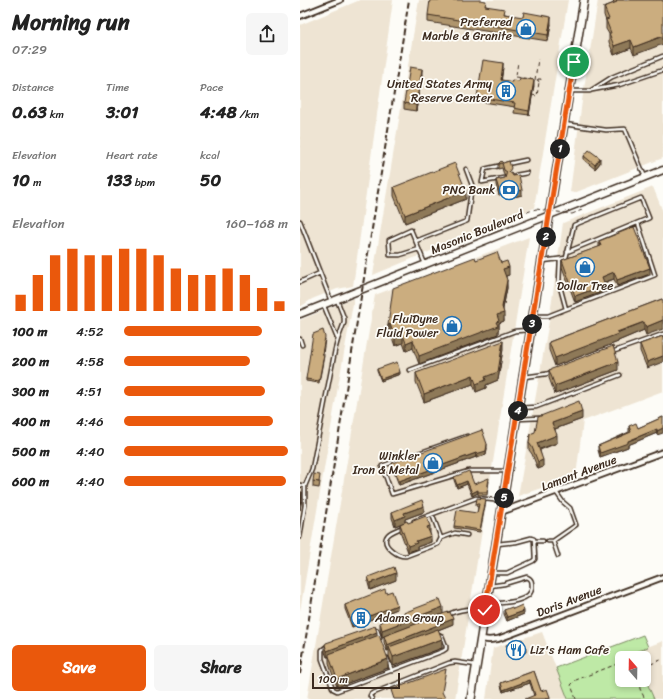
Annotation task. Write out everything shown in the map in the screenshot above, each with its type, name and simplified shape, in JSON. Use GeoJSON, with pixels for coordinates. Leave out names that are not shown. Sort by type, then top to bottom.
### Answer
{"type":"FeatureCollection","features":[{"type":"Feature","properties":{"kind":"main road"},"geometry":{"type":"LineString","coordinates":[[471,699],[584,0]]}},
{"type":"Feature","properties":{"kind":"street"},"geometry":{"type":"LineString","coordinates":[[300,16],[340,0]]}},
{"type":"Feature","properties":{"kind":"street","name":"Masonic Boulevard"},"geometry":{"type":"LineString","coordinates":[[300,314],[663,170]]}},
{"type":"Feature","properties":{"kind":"street","name":"Lamont Avenue"},"geometry":{"type":"LineString","coordinates":[[501,512],[663,452]]}},
{"type":"Feature","properties":{"kind":"street","name":"Doris Avenue"},"geometry":{"type":"LineString","coordinates":[[481,639],[498,639],[663,577]]}},
{"type":"Feature","properties":{"kind":"lane"},"geometry":{"type":"LineString","coordinates":[[590,91],[612,77],[663,56]]}},
{"type":"Feature","properties":{"kind":"lane"},"geometry":{"type":"LineString","coordinates":[[569,91],[590,91],[619,85],[663,70]]}},
{"type":"Feature","properties":{"kind":"lane"},"geometry":{"type":"LineString","coordinates":[[564,124],[606,130],[625,129],[645,177]]}},
{"type":"Feature","properties":{"kind":"lane"},"geometry":{"type":"LineString","coordinates":[[503,165],[526,160]]}},
{"type":"Feature","properties":{"kind":"lane"},"geometry":{"type":"LineString","coordinates":[[498,166],[485,169],[482,182],[504,178]]}},
{"type":"Feature","properties":{"kind":"lane"},"geometry":{"type":"LineString","coordinates":[[416,242],[466,221],[472,185],[466,169]]}},
{"type":"Feature","properties":{"kind":"lane"},"geometry":{"type":"LineString","coordinates":[[512,176],[527,173]]}},
{"type":"Feature","properties":{"kind":"lane"},"geometry":{"type":"LineString","coordinates":[[542,261],[566,258],[567,252],[574,225],[641,198],[649,218],[567,252]]}},
{"type":"Feature","properties":{"kind":"lane"},"geometry":{"type":"LineString","coordinates":[[300,222],[320,273],[344,321],[343,329],[338,338],[327,387],[312,469],[305,486],[305,505],[300,536]]}},
{"type":"Feature","properties":{"kind":"lane"},"geometry":{"type":"LineString","coordinates":[[533,316],[548,316],[655,275],[638,223]]}},
{"type":"Feature","properties":{"kind":"lane"},"geometry":{"type":"LineString","coordinates":[[419,250],[400,255],[390,255],[389,240],[411,230],[425,264]]}},
{"type":"Feature","properties":{"kind":"lane"},"geometry":{"type":"LineString","coordinates":[[560,258],[559,283],[566,309]]}},
{"type":"Feature","properties":{"kind":"lane"},"geometry":{"type":"LineString","coordinates":[[300,282],[320,273]]}},
{"type":"Feature","properties":{"kind":"lane"},"geometry":{"type":"LineString","coordinates":[[324,305],[338,338]]}},
{"type":"Feature","properties":{"kind":"lane"},"geometry":{"type":"LineString","coordinates":[[410,370],[515,331],[531,330]]}},
{"type":"Feature","properties":{"kind":"lane"},"geometry":{"type":"LineString","coordinates":[[605,354],[663,334]]}},
{"type":"Feature","properties":{"kind":"lane"},"geometry":{"type":"LineString","coordinates":[[300,339],[302,345]]}},
{"type":"Feature","properties":{"kind":"lane"},"geometry":{"type":"LineString","coordinates":[[523,377],[553,372]]}},
{"type":"Feature","properties":{"kind":"lane"},"geometry":{"type":"LineString","coordinates":[[518,408],[536,407],[620,375]]}},
{"type":"Feature","properties":{"kind":"lane"},"geometry":{"type":"LineString","coordinates":[[516,419],[537,419],[545,416]]}},
{"type":"Feature","properties":{"kind":"lane"},"geometry":{"type":"LineString","coordinates":[[467,436],[382,466],[392,494],[469,471],[508,471]]}},
{"type":"Feature","properties":{"kind":"lane"},"geometry":{"type":"LineString","coordinates":[[300,485],[305,486]]}},
{"type":"Feature","properties":{"kind":"lane"},"geometry":{"type":"LineString","coordinates":[[548,542],[553,541],[576,525],[570,508],[563,502],[556,492]]}},
{"type":"Feature","properties":{"kind":"lane"},"geometry":{"type":"LineString","coordinates":[[412,523],[476,498],[503,501]]}},
{"type":"Feature","properties":{"kind":"lane"},"geometry":{"type":"LineString","coordinates":[[407,526],[392,532],[386,537],[388,546],[402,556],[406,556],[441,542],[441,538],[432,514]]}},
{"type":"Feature","properties":{"kind":"lane"},"geometry":{"type":"LineString","coordinates":[[441,538],[455,533],[467,535]]}},
{"type":"Feature","properties":{"kind":"lane"},"geometry":{"type":"LineString","coordinates":[[496,544],[516,542],[530,538],[534,539],[534,541],[543,541]]}},
{"type":"Feature","properties":{"kind":"lane"},"geometry":{"type":"LineString","coordinates":[[491,573],[507,573],[533,561],[535,559],[534,541]]}},
{"type":"Feature","properties":{"kind":"lane"},"geometry":{"type":"LineString","coordinates":[[553,541],[558,556]]}},
{"type":"Feature","properties":{"kind":"lane"},"geometry":{"type":"LineString","coordinates":[[447,614],[460,610],[486,607],[518,600],[530,595],[532,592],[532,581],[527,577],[504,584],[489,586]]}},
{"type":"Feature","properties":{"kind":"lane"},"geometry":{"type":"LineString","coordinates":[[372,629],[376,630],[380,640]]}},
{"type":"Feature","properties":{"kind":"lane"},"geometry":{"type":"LineString","coordinates":[[332,644],[322,650],[323,662],[333,689],[337,691],[445,650],[446,646],[442,636],[437,634]]}},
{"type":"Feature","properties":{"kind":"lane"},"geometry":{"type":"LineString","coordinates":[[386,654],[392,671]]}},
{"type":"Feature","properties":{"kind":"lane"},"geometry":{"type":"LineString","coordinates":[[323,662],[330,660]]}},
{"type":"Feature","properties":{"kind":"lane"},"geometry":{"type":"LineString","coordinates":[[372,699],[370,696],[371,694],[449,663],[455,662],[476,665]]}},
{"type":"Feature","properties":{"kind":"path"},"geometry":{"type":"LineString","coordinates":[[535,80],[538,59]]}},
{"type":"Feature","properties":{"kind":"path"},"geometry":{"type":"LineString","coordinates":[[514,85],[518,62]]}},
{"type":"Feature","properties":{"kind":"path"},"geometry":{"type":"LineString","coordinates":[[516,76],[538,80]]}},
{"type":"Feature","properties":{"kind":"path"},"geometry":{"type":"LineString","coordinates":[[532,95],[537,96],[538,80]]}},
{"type":"Feature","properties":{"kind":"path"},"geometry":{"type":"LineString","coordinates":[[538,80],[541,80],[539,82]]}},
{"type":"Feature","properties":{"kind":"path"},"geometry":{"type":"LineString","coordinates":[[527,212],[536,209],[572,214],[582,210]]}},
{"type":"Feature","properties":{"kind":"path"},"geometry":{"type":"LineString","coordinates":[[651,664],[663,659]]}},
{"type":"Feature","properties":{"kind":"path"},"geometry":{"type":"LineString","coordinates":[[576,699],[571,685],[576,680],[615,665]]}},
{"type":"Feature","properties":{"kind":"path"},"geometry":{"type":"LineString","coordinates":[[640,687],[645,699]]}},
{"type":"Feature","properties":{"kind":"shaded area"},"geometry":{"type":"Polygon","coordinates":[[[360,0],[393,0],[353,286],[337,289],[312,299],[300,307],[300,25],[360,0]]]}},
{"type":"Feature","properties":{"kind":"shaded area"},"geometry":{"type":"Polygon","coordinates":[[[419,0],[568,0],[534,208],[373,275],[419,0]]]}},
{"type":"Feature","properties":{"kind":"shaded area"},"geometry":{"type":"Polygon","coordinates":[[[598,0],[663,0],[663,158],[574,193],[570,192],[582,101],[598,0]]]}},
{"type":"Feature","properties":{"kind":"shaded area"},"geometry":{"type":"Polygon","coordinates":[[[653,187],[663,212],[663,391],[583,421],[576,476],[518,496],[549,321],[563,223],[653,187]]]}},
{"type":"Feature","properties":{"kind":"shaded area"},"geometry":{"type":"Polygon","coordinates":[[[529,237],[455,699],[307,699],[375,295],[529,237]]]}},
{"type":"Feature","properties":{"kind":"shaded area"},"geometry":{"type":"Polygon","coordinates":[[[354,298],[337,392],[300,611],[300,320],[354,298]]]}},
{"type":"Feature","properties":{"kind":"shaded area"},"geometry":{"type":"Polygon","coordinates":[[[542,632],[568,699],[486,699],[493,648],[542,632]]]}},
{"type":"Feature","properties":{"kind":"shaded area"},"geometry":{"type":"Polygon","coordinates":[[[663,641],[663,699],[654,699],[649,687],[651,687],[651,651],[637,651],[663,641]]]}},
{"type":"Feature","properties":{"kind":"green space"},"geometry":{"type":"Polygon","coordinates":[[[643,635],[648,647],[638,651],[615,651],[615,687],[649,687],[654,699],[568,699],[556,668],[643,635]]]}},
{"type":"Feature","properties":{"kind":"building"},"geometry":{"type":"Polygon","coordinates":[[[430,0],[480,0],[486,1],[485,6],[505,9],[504,14],[523,17],[524,12],[551,17],[548,35],[428,15],[430,0]]]}},
{"type":"Feature","properties":{"kind":"building"},"geometry":{"type":"Polygon","coordinates":[[[616,0],[663,0],[663,36],[634,47],[631,40],[614,46],[606,20],[609,19],[604,7],[617,2],[616,0]]]}},
{"type":"Feature","properties":{"kind":"building","name":"United States Army Reserve Center"},"geometry":{"type":"Polygon","coordinates":[[[483,60],[503,63],[501,80],[512,82],[512,80],[519,81],[520,78],[534,80],[529,111],[514,108],[515,103],[477,97],[483,60]]]}},
{"type":"Feature","properties":{"kind":"building"},"geometry":{"type":"Polygon","coordinates":[[[410,67],[422,69],[416,105],[404,103],[410,67]]]}},
{"type":"Feature","properties":{"kind":"building"},"geometry":{"type":"Polygon","coordinates":[[[589,150],[600,158],[595,165],[584,156],[589,150]]]}},
{"type":"Feature","properties":{"kind":"building"},"geometry":{"type":"Polygon","coordinates":[[[501,161],[503,163],[509,161],[511,168],[509,172],[513,176],[519,175],[522,190],[509,193],[509,191],[504,192],[503,189],[499,190],[496,180],[505,178],[507,172],[504,170],[502,163],[498,164],[501,161]]]}},
{"type":"Feature","properties":{"kind":"building"},"geometry":{"type":"Polygon","coordinates":[[[455,163],[466,191],[405,215],[394,187],[455,163]]]}},
{"type":"Feature","properties":{"kind":"building"},"geometry":{"type":"Polygon","coordinates":[[[634,227],[650,268],[617,280],[614,272],[602,277],[605,285],[575,296],[562,260],[601,246],[599,241],[634,227]]]}},
{"type":"Feature","properties":{"kind":"building"},"geometry":{"type":"Polygon","coordinates":[[[497,252],[501,263],[507,261],[509,267],[503,269],[507,280],[502,307],[504,313],[497,315],[499,321],[496,322],[498,326],[419,356],[413,340],[406,343],[403,335],[395,338],[390,324],[388,325],[393,288],[475,257],[476,260],[497,252]]]}},
{"type":"Feature","properties":{"kind":"building"},"geometry":{"type":"Polygon","coordinates":[[[662,299],[663,320],[646,327],[644,322],[617,332],[618,334],[555,358],[549,342],[662,299]]]}},
{"type":"Feature","properties":{"kind":"building"},"geometry":{"type":"Polygon","coordinates":[[[323,330],[325,337],[322,354],[324,354],[319,381],[306,379],[313,334],[323,330]]]}},
{"type":"Feature","properties":{"kind":"building"},"geometry":{"type":"Polygon","coordinates":[[[663,336],[663,356],[647,362],[640,344],[663,336]]]}},
{"type":"Feature","properties":{"kind":"building"},"geometry":{"type":"Polygon","coordinates":[[[503,341],[498,372],[485,377],[486,380],[476,384],[473,375],[424,394],[416,373],[503,341]]]}},
{"type":"Feature","properties":{"kind":"building"},"geometry":{"type":"Polygon","coordinates":[[[613,346],[618,362],[555,386],[549,370],[613,346]]]}},
{"type":"Feature","properties":{"kind":"building"},"geometry":{"type":"Polygon","coordinates":[[[397,362],[400,372],[381,379],[377,369],[397,362]]]}},
{"type":"Feature","properties":{"kind":"building"},"geometry":{"type":"Polygon","coordinates":[[[579,401],[582,412],[552,423],[557,435],[537,443],[543,460],[538,462],[529,443],[530,434],[535,432],[538,417],[579,401]]]}},
{"type":"Feature","properties":{"kind":"building"},"geometry":{"type":"Polygon","coordinates":[[[663,417],[663,428],[657,431],[657,429],[628,441],[628,443],[600,453],[598,446],[631,432],[629,426],[636,423],[638,428],[663,417]]]}},
{"type":"Feature","properties":{"kind":"building","name":"Winkler Iron & Metal"},"geometry":{"type":"Polygon","coordinates":[[[482,430],[487,444],[486,451],[476,453],[399,481],[392,463],[482,430]]]}},
{"type":"Feature","properties":{"kind":"building"},"geometry":{"type":"Polygon","coordinates":[[[469,471],[474,484],[489,478],[487,492],[478,492],[478,490],[472,493],[467,481],[457,485],[454,477],[469,471]]]}},
{"type":"Feature","properties":{"kind":"building"},"geometry":{"type":"Polygon","coordinates":[[[314,474],[320,475],[319,482],[313,481],[314,474]]]}},
{"type":"Feature","properties":{"kind":"building"},"geometry":{"type":"Polygon","coordinates":[[[300,492],[302,492],[300,504],[300,492]]]}},
{"type":"Feature","properties":{"kind":"building"},"geometry":{"type":"Polygon","coordinates":[[[477,498],[486,499],[480,530],[454,526],[457,510],[477,513],[479,504],[476,504],[477,498]]]}},
{"type":"Feature","properties":{"kind":"building"},"geometry":{"type":"Polygon","coordinates":[[[422,500],[424,506],[404,513],[405,516],[395,520],[392,512],[422,500]]]}},
{"type":"Feature","properties":{"kind":"building"},"geometry":{"type":"Polygon","coordinates":[[[426,516],[430,526],[427,527],[431,536],[416,541],[417,543],[408,546],[400,524],[407,521],[408,523],[426,516]]]}},
{"type":"Feature","properties":{"kind":"building"},"geometry":{"type":"Polygon","coordinates":[[[394,567],[396,573],[370,583],[368,577],[394,567]]]}},
{"type":"Feature","properties":{"kind":"building","name":"Adams Group"},"geometry":{"type":"Polygon","coordinates":[[[385,589],[386,593],[392,591],[397,605],[352,623],[345,605],[385,589]]]}},
{"type":"Feature","properties":{"kind":"building"},"geometry":{"type":"Polygon","coordinates":[[[440,599],[443,607],[382,630],[380,622],[440,599]]]}},
{"type":"Feature","properties":{"kind":"building"},"geometry":{"type":"Polygon","coordinates":[[[522,605],[524,611],[507,617],[504,610],[512,607],[513,609],[522,605]]]}},
{"type":"Feature","properties":{"kind":"building"},"geometry":{"type":"Polygon","coordinates":[[[450,612],[453,619],[387,645],[384,636],[450,612]]]}},
{"type":"Feature","properties":{"kind":"building"},"geometry":{"type":"Polygon","coordinates":[[[375,626],[377,632],[327,651],[325,645],[326,643],[375,626]]]}},
{"type":"Feature","properties":{"kind":"building"},"geometry":{"type":"Polygon","coordinates":[[[438,629],[442,639],[393,657],[389,647],[438,629]]]}},
{"type":"Feature","properties":{"kind":"building"},"geometry":{"type":"Polygon","coordinates":[[[379,635],[388,659],[337,679],[329,654],[379,635]]]}},
{"type":"Feature","properties":{"kind":"building","name":"Liz's Ham Cafe"},"geometry":{"type":"Polygon","coordinates":[[[522,639],[526,649],[510,655],[506,645],[522,639]]]}},
{"type":"Feature","properties":{"kind":"building"},"geometry":{"type":"Polygon","coordinates":[[[446,669],[442,692],[445,698],[394,699],[391,690],[446,669]]]}},
{"type":"Feature","properties":{"kind":"building"},"geometry":{"type":"Polygon","coordinates":[[[534,671],[541,691],[547,689],[550,697],[545,699],[525,699],[535,695],[530,680],[503,690],[501,683],[534,671]]]}},
{"type":"Feature","properties":{"kind":"railway"},"geometry":{"type":"LineString","coordinates":[[300,674],[409,0]]}},
{"type":"Feature","properties":{"kind":"place","name":"Preferred Marble & Granite"},"geometry":{"type":"Point","coordinates":[526,29]}},
{"type":"Feature","properties":{"kind":"place","name":"United States Army Reserve Center"},"geometry":{"type":"Point","coordinates":[506,91]}},
{"type":"Feature","properties":{"kind":"place","name":"PNC Bank"},"geometry":{"type":"Point","coordinates":[509,190]}},
{"type":"Feature","properties":{"kind":"place","name":"Dollar Tree"},"geometry":{"type":"Point","coordinates":[585,267]}},
{"type":"Feature","properties":{"kind":"place","name":"FluiDyne Fluid Power"},"geometry":{"type":"Point","coordinates":[452,326]}},
{"type":"Feature","properties":{"kind":"place","name":"Winkler Iron & Metal"},"geometry":{"type":"Point","coordinates":[433,463]}},
{"type":"Feature","properties":{"kind":"place","name":"Adams Group"},"geometry":{"type":"Point","coordinates":[361,618]}},
{"type":"Feature","properties":{"kind":"place","name":"Liz's Ham Cafe"},"geometry":{"type":"Point","coordinates":[516,650]}},
{"type":"Feature","properties":{"kind":"route"},"geometry":{"type":"LineString","coordinates":[[485,610],[574,62]]}}]}
